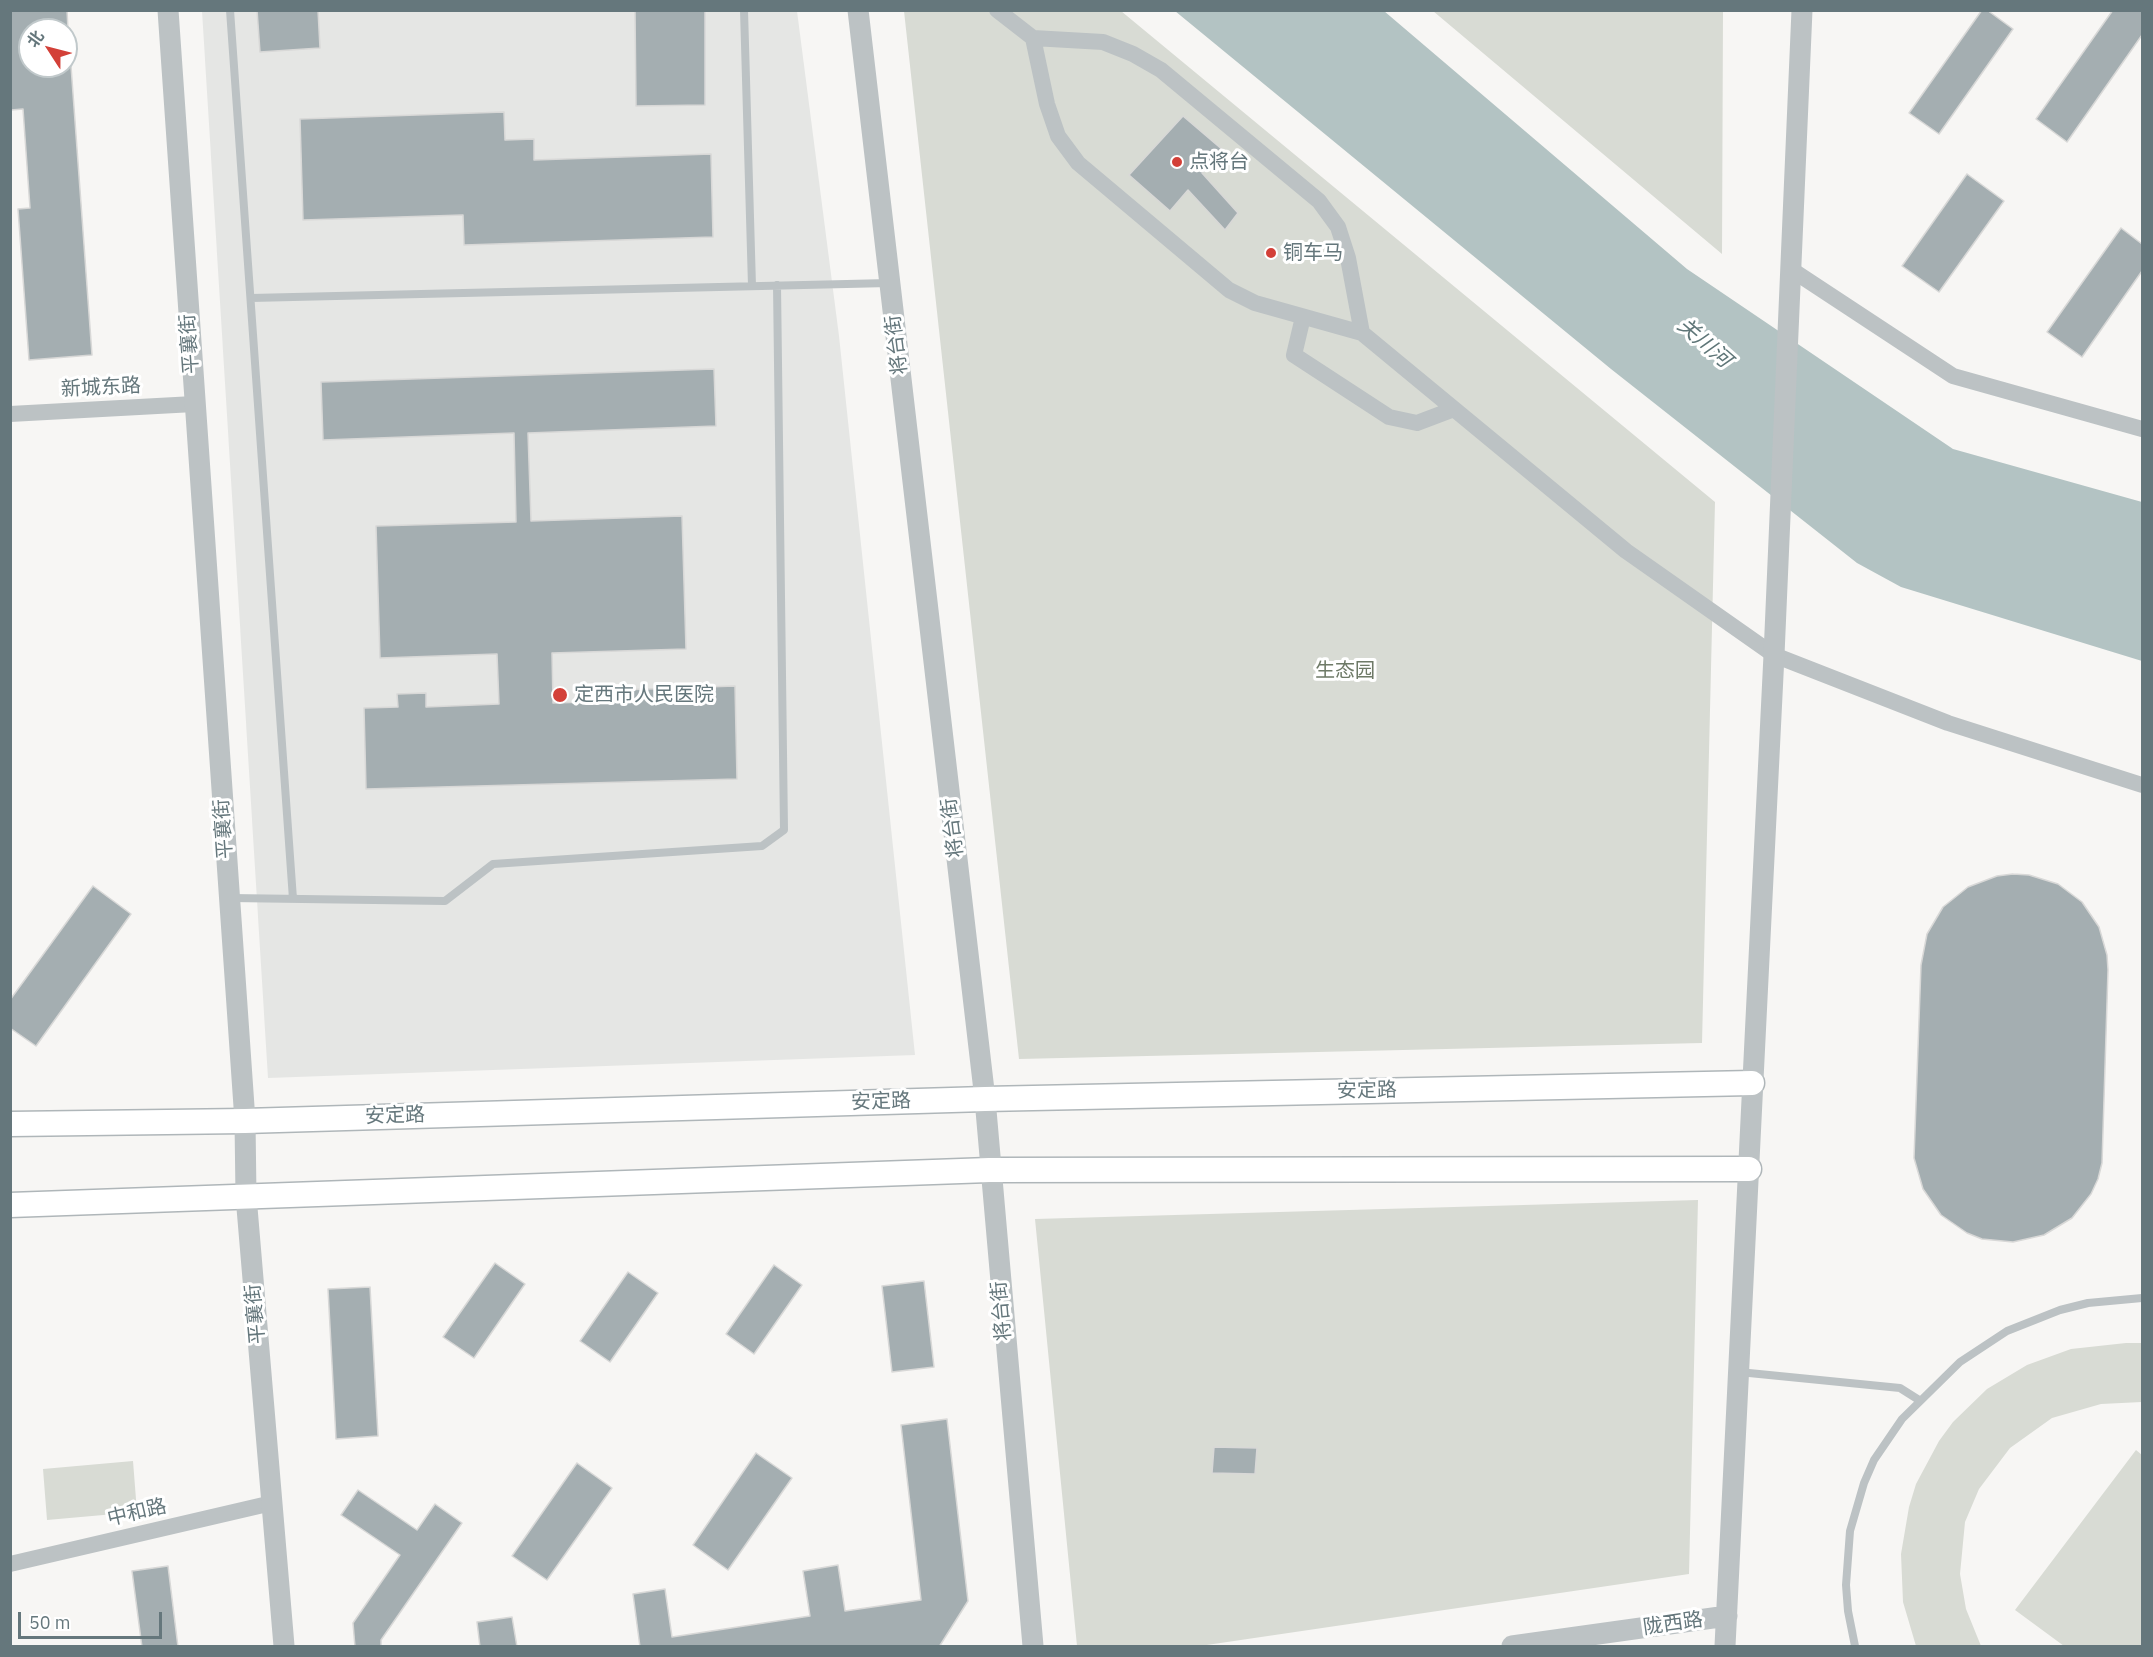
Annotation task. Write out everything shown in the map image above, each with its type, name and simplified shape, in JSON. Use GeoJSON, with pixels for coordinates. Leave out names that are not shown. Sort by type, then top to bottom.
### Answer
{"type":"FeatureCollection","features":[{"type":"Feature","properties":{"kind":"main road","name":"安定路"},"geometry":{"type":"LineString","coordinates":[[10,1124],[245,1121],[985,1099],[1752,1083]]}},
{"type":"Feature","properties":{"kind":"main road"},"geometry":{"type":"LineString","coordinates":[[10,1205],[989,1170],[1749,1169]]}},
{"type":"Feature","properties":{"kind":"street","name":"平襄街"},"geometry":{"type":"LineString","coordinates":[[168,10],[245,1121],[246,1196],[284,1647]]}},
{"type":"Feature","properties":{"kind":"street","name":"将台街"},"geometry":{"type":"LineString","coordinates":[[858,10],[985,1099],[989,1170],[1033,1647]]}},
{"type":"Feature","properties":{"kind":"street"},"geometry":{"type":"LineString","coordinates":[[998,10],[1033,38],[1103,42],[1133,54],[1161,70],[1319,201],[1338,227],[1348,258],[1362,333]]}},
{"type":"Feature","properties":{"kind":"street"},"geometry":{"type":"LineString","coordinates":[[1725,1647],[1790,318],[1802,10]]}},
{"type":"Feature","properties":{"kind":"street"},"geometry":{"type":"LineString","coordinates":[[1033,38],[1047,104],[1058,136],[1078,164],[1229,290],[1255,303],[1362,333],[1626,551],[1774,655],[1947,723],[2142,785]]}},
{"type":"Feature","properties":{"kind":"street"},"geometry":{"type":"LineString","coordinates":[[1792,270],[1953,376],[2142,429]]}},
{"type":"Feature","properties":{"kind":"street"},"geometry":{"type":"LineString","coordinates":[[1303,317],[1294,355],[1389,417],[1417,423],[1454,409]]}},
{"type":"Feature","properties":{"kind":"street","name":"新城东路"},"geometry":{"type":"LineString","coordinates":[[10,414],[194,404]]}},
{"type":"Feature","properties":{"kind":"street","name":"中和路"},"geometry":{"type":"LineString","coordinates":[[10,1564],[272,1503]]}},
{"type":"Feature","properties":{"kind":"street","name":"陇西路"},"geometry":{"type":"LineString","coordinates":[[1512,1647],[1727,1616]]}},
{"type":"Feature","properties":{"kind":"lane"},"geometry":{"type":"LineString","coordinates":[[230,10],[293,898]]}},
{"type":"Feature","properties":{"kind":"lane"},"geometry":{"type":"LineString","coordinates":[[744,10],[752,286]]}},
{"type":"Feature","properties":{"kind":"lane"},"geometry":{"type":"LineString","coordinates":[[251,298],[890,283]]}},
{"type":"Feature","properties":{"kind":"lane"},"geometry":{"type":"LineString","coordinates":[[229,897],[445,901],[493,864],[762,846],[784,830],[777,285]]}},
{"type":"Feature","properties":{"kind":"lane"},"geometry":{"type":"LineString","coordinates":[[1855,1647],[1848,1611],[1846,1557],[1856,1507],[1874,1460],[1892,1432],[1945,1374],[1982,1345],[2032,1320],[2088,1304],[2142,1298]]}},
{"type":"Feature","properties":{"kind":"lane"},"geometry":{"type":"LineString","coordinates":[[1739,1372],[1900,1388],[1919,1400]]}},
{"type":"Feature","properties":{"kind":"shaded area","name":"定西市人民医院"},"geometry":{"type":"Polygon","coordinates":[[[202,11],[797,11],[839,336],[915,1055],[268,1078],[202,11]]]}},
{"type":"Feature","properties":{"kind":"green space","name":"生态园"},"geometry":{"type":"Polygon","coordinates":[[[904,11],[1121,11],[1715,502],[1702,1043],[1019,1059],[904,11]]]}},
{"type":"Feature","properties":{"kind":"green space"},"geometry":{"type":"Polygon","coordinates":[[[1433,11],[1723,11],[1722,254],[1433,11]]]}},
{"type":"Feature","properties":{"kind":"green space"},"geometry":{"type":"Polygon","coordinates":[[[1698,1200],[1689,1574],[1200,1646],[1077,1646],[1035,1219],[1698,1200]]]}},
{"type":"Feature","properties":{"kind":"green space"},"geometry":{"type":"Polygon","coordinates":[[[2142,1343],[2142,1402],[2101,1404],[2052,1418],[2010,1448],[1979,1489],[1965,1522],[1960,1574],[1966,1609],[1981,1646],[1916,1646],[1903,1602],[1901,1554],[1909,1507],[1916,1484],[1939,1441],[1953,1422],[1987,1389],[2027,1365],[2071,1349],[2142,1343]]]}},
{"type":"Feature","properties":{"kind":"green space"},"geometry":{"type":"Polygon","coordinates":[[[2136,1450],[2142,1455],[2142,1646],[2064,1646],[2015,1610],[2136,1450]]]}},
{"type":"Feature","properties":{"kind":"green space"},"geometry":{"type":"Polygon","coordinates":[[[133,1461],[137,1512],[47,1520],[43,1469],[133,1461]]]}},
{"type":"Feature","properties":{"kind":"water","name":"关川河"},"geometry":{"type":"Polygon","coordinates":[[[1175,11],[1384,11],[1687,269],[1953,449],[2142,502],[2142,661],[1901,587],[1857,563],[1611,369],[1175,11]]]}},
{"type":"Feature","properties":{"kind":"building"},"geometry":{"type":"Polygon","coordinates":[[[10,10],[67,10],[67,18],[18,18],[18,78],[72,78],[92,355],[29,360],[18,209],[30,208],[23,109],[11,110],[10,10]]]}},
{"type":"Feature","properties":{"kind":"building"},"geometry":{"type":"Polygon","coordinates":[[[257,10],[318,10],[320,48],[260,52],[257,10]]]}},
{"type":"Feature","properties":{"kind":"building"},"geometry":{"type":"Polygon","coordinates":[[[635,10],[705,10],[705,105],[636,106],[635,10]]]}},
{"type":"Feature","properties":{"kind":"building"},"geometry":{"type":"Polygon","coordinates":[[[1982,10],[1987,10],[2013,29],[1939,134],[1909,113],[1982,10]]]}},
{"type":"Feature","properties":{"kind":"building"},"geometry":{"type":"Polygon","coordinates":[[[2113,10],[2142,10],[2142,35],[2067,142],[2036,119],[2113,10]]]}},
{"type":"Feature","properties":{"kind":"building"},"geometry":{"type":"Polygon","coordinates":[[[504,112],[505,140],[534,139],[534,160],[711,154],[713,237],[464,245],[463,215],[303,220],[300,119],[504,112]]]}},
{"type":"Feature","properties":{"kind":"building","name":"点将台"},"geometry":{"type":"Polygon","coordinates":[[[1183,116],[1224,151],[1202,173],[1238,213],[1225,230],[1188,190],[1170,211],[1129,175],[1183,116]]]}},
{"type":"Feature","properties":{"kind":"building"},"geometry":{"type":"Polygon","coordinates":[[[1967,174],[2004,201],[1939,292],[1902,266],[1967,174]]]}},
{"type":"Feature","properties":{"kind":"building"},"geometry":{"type":"Polygon","coordinates":[[[2121,228],[2142,244],[2142,271],[2082,357],[2047,332],[2121,228]]]}},
{"type":"Feature","properties":{"kind":"building"},"geometry":{"type":"Polygon","coordinates":[[[714,369],[716,426],[528,433],[531,521],[682,516],[686,649],[552,653],[553,703],[619,701],[619,690],[735,686],[737,779],[366,789],[364,708],[398,707],[397,694],[426,693],[426,707],[499,704],[497,654],[380,658],[376,526],[516,522],[514,433],[323,440],[321,382],[714,369]]]}},
{"type":"Feature","properties":{"kind":"building"},"geometry":{"type":"Polygon","coordinates":[[[2029,875],[2058,884],[2082,902],[2099,927],[2107,955],[2108,970],[2102,1163],[2098,1179],[2091,1194],[2072,1218],[2044,1235],[2013,1242],[1982,1239],[1967,1233],[1941,1215],[1923,1189],[1914,1158],[1921,965],[1927,934],[1943,907],[1968,887],[1997,876],[2029,875]]]}},
{"type":"Feature","properties":{"kind":"building"},"geometry":{"type":"Polygon","coordinates":[[[93,886],[131,914],[36,1046],[10,1028],[10,1000],[93,886]]]}},
{"type":"Feature","properties":{"kind":"building"},"geometry":{"type":"Polygon","coordinates":[[[495,1263],[525,1284],[474,1358],[443,1337],[495,1263]]]}},
{"type":"Feature","properties":{"kind":"building"},"geometry":{"type":"Polygon","coordinates":[[[774,1265],[802,1285],[754,1354],[726,1334],[774,1265]]]}},
{"type":"Feature","properties":{"kind":"building"},"geometry":{"type":"Polygon","coordinates":[[[628,1272],[658,1293],[610,1362],[580,1341],[628,1272]]]}},
{"type":"Feature","properties":{"kind":"building"},"geometry":{"type":"Polygon","coordinates":[[[924,1281],[934,1367],[892,1372],[882,1286],[924,1281]]]}},
{"type":"Feature","properties":{"kind":"building"},"geometry":{"type":"Polygon","coordinates":[[[370,1287],[378,1436],[336,1439],[328,1289],[370,1287]]]}},
{"type":"Feature","properties":{"kind":"building"},"geometry":{"type":"Polygon","coordinates":[[[947,1419],[968,1601],[939,1647],[640,1647],[633,1594],[665,1589],[672,1637],[810,1616],[803,1571],[838,1565],[845,1611],[921,1600],[901,1425],[947,1419]]]}},
{"type":"Feature","properties":{"kind":"building"},"geometry":{"type":"Polygon","coordinates":[[[1214,1447],[1257,1448],[1255,1474],[1212,1473],[1214,1447]]]}},
{"type":"Feature","properties":{"kind":"building"},"geometry":{"type":"Polygon","coordinates":[[[756,1453],[792,1478],[728,1570],[693,1545],[756,1453]]]}},
{"type":"Feature","properties":{"kind":"building"},"geometry":{"type":"Polygon","coordinates":[[[577,1463],[612,1488],[547,1580],[512,1556],[577,1463]]]}},
{"type":"Feature","properties":{"kind":"building"},"geometry":{"type":"Polygon","coordinates":[[[358,1490],[417,1530],[435,1504],[462,1523],[381,1640],[381,1647],[355,1647],[353,1623],[400,1555],[341,1515],[358,1490]]]}},
{"type":"Feature","properties":{"kind":"building"},"geometry":{"type":"Polygon","coordinates":[[[168,1566],[178,1647],[142,1647],[132,1571],[168,1566]]]}},
{"type":"Feature","properties":{"kind":"building"},"geometry":{"type":"Polygon","coordinates":[[[512,1617],[517,1647],[480,1647],[477,1622],[512,1617]]]}},
{"type":"Feature","properties":{"kind":"place","name":"点将台"},"geometry":{"type":"Point","coordinates":[1177,162]}},
{"type":"Feature","properties":{"kind":"place","name":"铜车马"},"geometry":{"type":"Point","coordinates":[1271,253]}},
{"type":"Feature","properties":{"kind":"place","name":"定西市人民医院"},"geometry":{"type":"Point","coordinates":[560,695]}}]}
